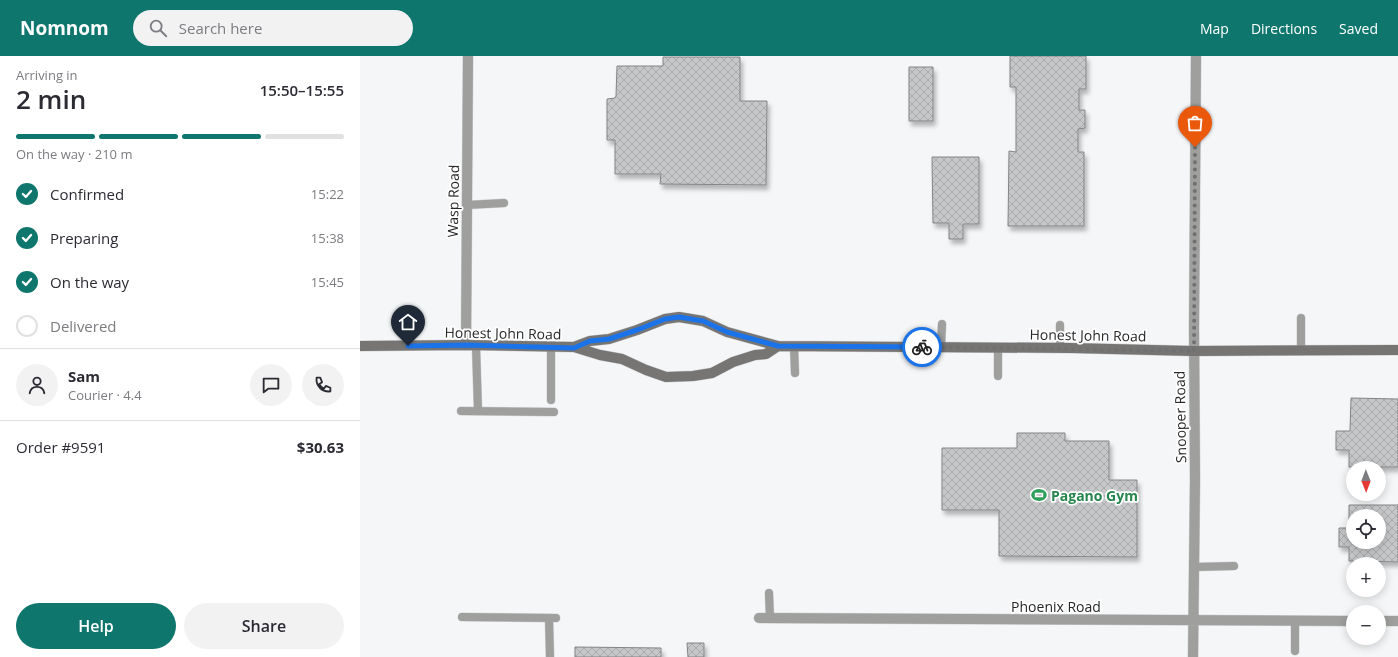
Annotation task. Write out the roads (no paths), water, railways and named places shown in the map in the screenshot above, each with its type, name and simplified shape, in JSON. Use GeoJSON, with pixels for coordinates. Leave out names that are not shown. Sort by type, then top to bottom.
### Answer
{"type":"FeatureCollection","features":[{"type":"Feature","properties":{"kind":"street","name":"Wasp Road"},"geometry":{"type":"LineString","coordinates":[[466,345],[468,56]]}},
{"type":"Feature","properties":{"kind":"street","name":"Snooper Road"},"geometry":{"type":"LineString","coordinates":[[1194,657],[1196,56]]}},
{"type":"Feature","properties":{"kind":"street","name":"Honest John Road"},"geometry":{"type":"LineString","coordinates":[[574,348],[590,341],[609,339],[665,319],[679,317],[703,321],[727,332],[778,346],[1060,348],[1194,351],[1398,350]]}},
{"type":"Feature","properties":{"kind":"street","name":"Honest John Road"},"geometry":{"type":"LineString","coordinates":[[360,346],[466,345],[574,348],[622,359],[666,377],[693,376],[712,373],[733,362],[755,355],[766,354],[778,346]]}},
{"type":"Feature","properties":{"kind":"street","name":"Phoenix Road"},"geometry":{"type":"LineString","coordinates":[[758,618],[1346,621]]}},
{"type":"Feature","properties":{"kind":"street"},"geometry":{"type":"LineString","coordinates":[[1386,621],[1398,621]]}},
{"type":"Feature","properties":{"kind":"lane"},"geometry":{"type":"LineString","coordinates":[[467,205],[504,203]]}},
{"type":"Feature","properties":{"kind":"lane"},"geometry":{"type":"LineString","coordinates":[[1301,318],[1301,350]]}},
{"type":"Feature","properties":{"kind":"lane"},"geometry":{"type":"LineString","coordinates":[[942,324],[942,348]]}},
{"type":"Feature","properties":{"kind":"lane"},"geometry":{"type":"LineString","coordinates":[[1060,325],[1060,348]]}},
{"type":"Feature","properties":{"kind":"lane"},"geometry":{"type":"LineString","coordinates":[[476,346],[478,411]]}},
{"type":"Feature","properties":{"kind":"lane"},"geometry":{"type":"LineString","coordinates":[[794,346],[795,373]]}},
{"type":"Feature","properties":{"kind":"lane"},"geometry":{"type":"LineString","coordinates":[[551,347],[551,400]]}},
{"type":"Feature","properties":{"kind":"lane"},"geometry":{"type":"LineString","coordinates":[[998,348],[998,376]]}},
{"type":"Feature","properties":{"kind":"lane"},"geometry":{"type":"LineString","coordinates":[[461,412],[554,412]]}},
{"type":"Feature","properties":{"kind":"lane"},"geometry":{"type":"LineString","coordinates":[[1194,567],[1234,566]]}},
{"type":"Feature","properties":{"kind":"lane"},"geometry":{"type":"LineString","coordinates":[[770,593],[770,618]]}},
{"type":"Feature","properties":{"kind":"lane"},"geometry":{"type":"LineString","coordinates":[[462,617],[552,618],[550,657]]}},
{"type":"Feature","properties":{"kind":"lane"},"geometry":{"type":"LineString","coordinates":[[1295,621],[1295,651]]}},
{"type":"Feature","properties":{"kind":"place","name":"Pagano Gym"},"geometry":{"type":"Point","coordinates":[1039,495]}}]}
